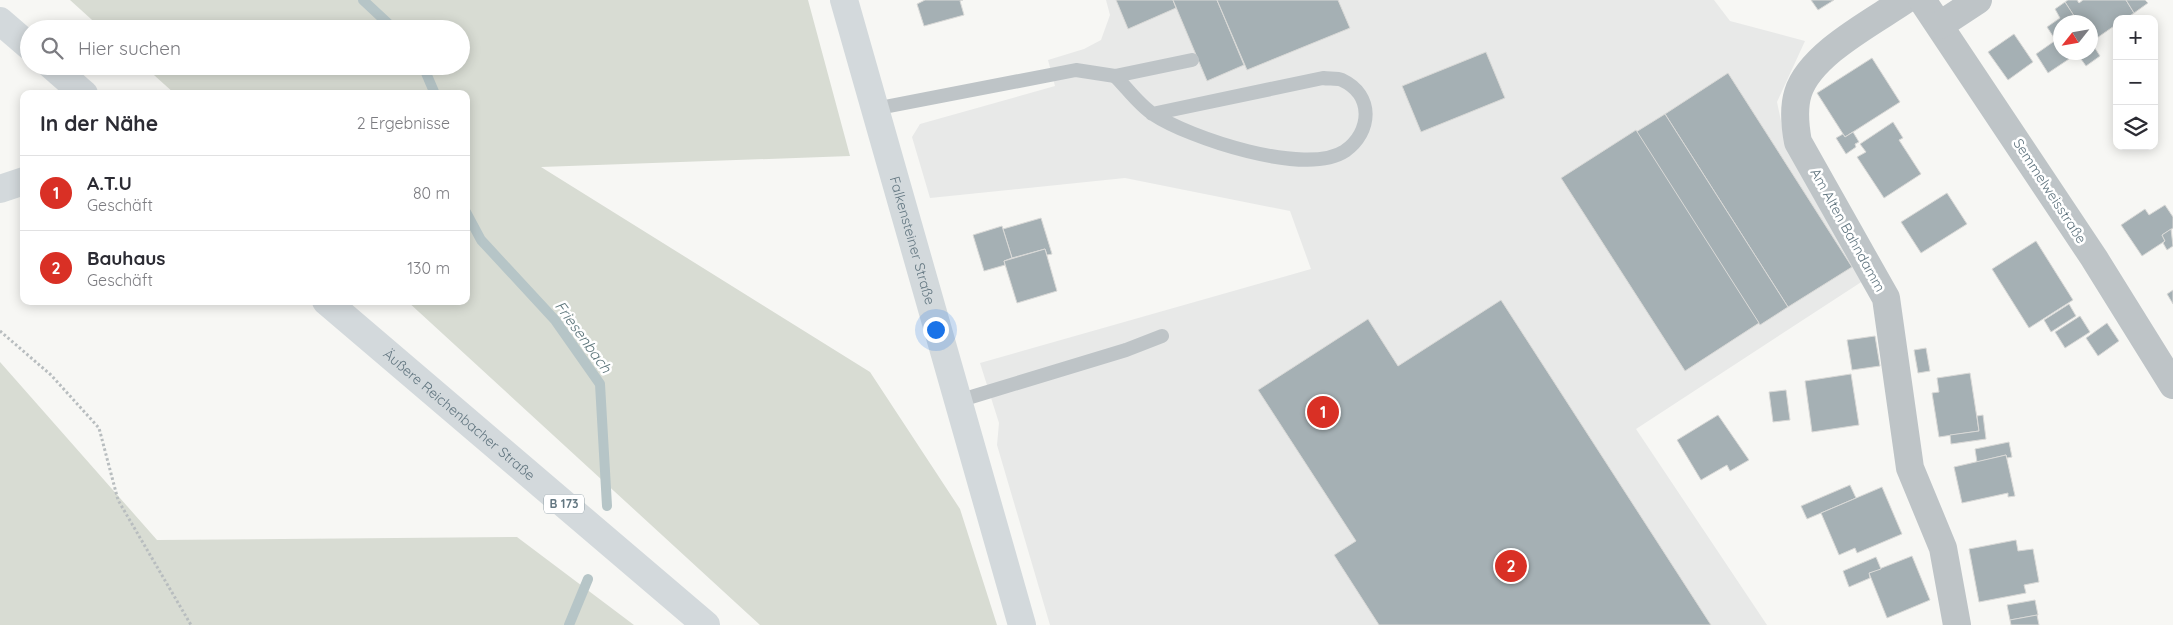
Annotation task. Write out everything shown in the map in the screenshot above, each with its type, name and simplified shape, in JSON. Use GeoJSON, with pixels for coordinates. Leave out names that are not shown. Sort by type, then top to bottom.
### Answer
{"type":"FeatureCollection","features":[{"type":"Feature","properties":{"kind":"main road","name":"Falkensteiner Straße"},"geometry":{"type":"LineString","coordinates":[[844,0],[1022,625]]}},
{"type":"Feature","properties":{"kind":"main road"},"geometry":{"type":"LineString","coordinates":[[0,21],[20,38]]}},
{"type":"Feature","properties":{"kind":"main road"},"geometry":{"type":"LineString","coordinates":[[62,75],[79,90]]}},
{"type":"Feature","properties":{"kind":"main road"},"geometry":{"type":"LineString","coordinates":[[0,189],[20,182]]}},
{"type":"Feature","properties":{"kind":"main road","name":"Äußere Reichenbacher Straße"},"geometry":{"type":"LineString","coordinates":[[331,305],[706,625]]}},
{"type":"Feature","properties":{"kind":"street","name":"Am Alten Bahndamm"},"geometry":{"type":"LineString","coordinates":[[1905,0],[1840,44],[1817,64],[1804,80],[1798,93],[1794,118],[1798,142],[1886,298],[1910,468],[1943,548],[1957,625]]}},
{"type":"Feature","properties":{"kind":"street","name":"Semmelweisstraße"},"geometry":{"type":"LineString","coordinates":[[1922,0],[2094,258],[2173,385]]}},
{"type":"Feature","properties":{"kind":"street"},"geometry":{"type":"LineString","coordinates":[[1940,25],[1978,0]]}},
{"type":"Feature","properties":{"kind":"lane"},"geometry":{"type":"LineString","coordinates":[[874,109],[1076,70],[1115,76],[1192,60]]}},
{"type":"Feature","properties":{"kind":"lane"},"geometry":{"type":"LineString","coordinates":[[1115,76],[1152,114],[1205,139],[1265,156],[1319,159],[1344,152],[1356,141],[1366,122],[1366,109],[1357,92],[1342,80],[1323,78],[1152,114]]}},
{"type":"Feature","properties":{"kind":"lane"},"geometry":{"type":"LineString","coordinates":[[958,401],[1126,350],[1162,336]]}},
{"type":"Feature","properties":{"kind":"path"},"geometry":{"type":"LineString","coordinates":[[0,331],[51,375],[99,428],[118,500],[191,625]]}},
{"type":"Feature","properties":{"kind":"shaded area"},"geometry":{"type":"Polygon","coordinates":[[[70,0],[808,0],[850,156],[541,167],[870,372],[960,509],[997,625],[760,625],[411,305],[470,305],[470,90],[171,90],[154,75],[470,75],[470,20],[92,20],[70,0]]]}},
{"type":"Feature","properties":{"kind":"shaded area"},"geometry":{"type":"Polygon","coordinates":[[[1106,0],[1714,0],[1730,21],[1805,41],[1777,102],[1785,140],[1869,277],[1636,429],[1767,625],[1050,625],[997,445],[999,423],[980,363],[1311,269],[1290,211],[1125,178],[930,198],[912,137],[920,124],[1055,86],[1048,60],[1084,49],[1101,40],[1110,15],[1106,0]]]}},
{"type":"Feature","properties":{"kind":"shaded area"},"geometry":{"type":"Polygon","coordinates":[[[0,362],[157,540],[517,537],[634,625],[0,625],[0,362]]]}},
{"type":"Feature","properties":{"kind":"building"},"geometry":{"type":"Polygon","coordinates":[[[925,0],[963,0],[960,1],[964,15],[924,26],[917,4],[925,0]]]}},
{"type":"Feature","properties":{"kind":"building"},"geometry":{"type":"Polygon","coordinates":[[[1116,0],[1173,0],[1176,8],[1128,29],[1116,0]]]}},
{"type":"Feature","properties":{"kind":"building"},"geometry":{"type":"Polygon","coordinates":[[[1173,0],[1217,0],[1244,65],[1207,81],[1173,0]]]}},
{"type":"Feature","properties":{"kind":"building"},"geometry":{"type":"Polygon","coordinates":[[[1217,0],[1338,0],[1350,28],[1247,70],[1217,0]]]}},
{"type":"Feature","properties":{"kind":"building"},"geometry":{"type":"Polygon","coordinates":[[[1811,0],[1834,0],[1818,10],[1811,0]]]}},
{"type":"Feature","properties":{"kind":"building"},"geometry":{"type":"Polygon","coordinates":[[[2068,0],[2077,0],[2079,3],[2083,0],[2126,0],[2134,13],[2131,15],[2113,15],[2113,27],[2098,37],[2098,15],[2073,15],[2065,2],[2068,0]]]}},
{"type":"Feature","properties":{"kind":"building"},"geometry":{"type":"Polygon","coordinates":[[[2126,0],[2145,0],[2148,3],[2134,13],[2126,0]]]}},
{"type":"Feature","properties":{"kind":"building"},"geometry":{"type":"Polygon","coordinates":[[[2065,2],[2073,15],[2058,15],[2055,9],[2065,2]]]}},
{"type":"Feature","properties":{"kind":"building"},"geometry":{"type":"Polygon","coordinates":[[[2053,23],[2053,36],[2047,27],[2053,23]]]}},
{"type":"Feature","properties":{"kind":"building"},"geometry":{"type":"Polygon","coordinates":[[[2014,34],[2033,62],[2008,80],[1988,52],[2014,34]]]}},
{"type":"Feature","properties":{"kind":"building"},"geometry":{"type":"Polygon","coordinates":[[[2053,42],[2053,60],[2068,60],[2048,73],[2036,54],[2053,42]]]}},
{"type":"Feature","properties":{"kind":"building"},"geometry":{"type":"Polygon","coordinates":[[[1486,52],[1505,98],[1421,132],[1402,86],[1486,52]]]}},
{"type":"Feature","properties":{"kind":"building"},"geometry":{"type":"Polygon","coordinates":[[[1872,58],[1900,102],[1845,137],[1817,93],[1872,58]]]}},
{"type":"Feature","properties":{"kind":"building"},"geometry":{"type":"Polygon","coordinates":[[[2082,60],[2094,60],[2086,66],[2082,60]]]}},
{"type":"Feature","properties":{"kind":"building"},"geometry":{"type":"Polygon","coordinates":[[[1728,73],[1852,267],[1788,307],[1665,114],[1728,73]]]}},
{"type":"Feature","properties":{"kind":"building"},"geometry":{"type":"Polygon","coordinates":[[[1665,114],[1788,307],[1760,325],[1636,132],[1665,114]]]}},
{"type":"Feature","properties":{"kind":"building"},"geometry":{"type":"Polygon","coordinates":[[[1893,122],[1903,138],[1899,140],[1921,174],[1884,198],[1857,157],[1866,152],[1860,144],[1893,122]]]}},
{"type":"Feature","properties":{"kind":"building"},"geometry":{"type":"Polygon","coordinates":[[[1636,130],[1759,323],[1685,371],[1561,178],[1636,130]]]}},
{"type":"Feature","properties":{"kind":"building"},"geometry":{"type":"Polygon","coordinates":[[[1853,132],[1859,142],[1855,144],[1856,147],[1846,154],[1836,138],[1843,134],[1845,137],[1853,132]]]}},
{"type":"Feature","properties":{"kind":"building"},"geometry":{"type":"Polygon","coordinates":[[[1947,193],[1967,224],[1921,253],[1901,222],[1947,193]]]}},
{"type":"Feature","properties":{"kind":"building"},"geometry":{"type":"Polygon","coordinates":[[[2165,205],[2173,217],[2173,228],[2162,235],[2165,241],[2142,256],[2121,225],[2145,209],[2149,215],[2165,205]]]}},
{"type":"Feature","properties":{"kind":"building"},"geometry":{"type":"Polygon","coordinates":[[[1041,218],[1052,254],[1047,255],[1045,249],[1012,258],[1003,229],[1041,218]]]}},
{"type":"Feature","properties":{"kind":"building"},"geometry":{"type":"Polygon","coordinates":[[[1002,226],[1012,258],[1004,261],[1005,265],[984,271],[973,235],[1002,226]]]}},
{"type":"Feature","properties":{"kind":"building"},"geometry":{"type":"Polygon","coordinates":[[[2171,229],[2173,246],[2167,250],[2163,243],[2165,241],[2162,235],[2171,229]]]}},
{"type":"Feature","properties":{"kind":"building"},"geometry":{"type":"Polygon","coordinates":[[[2036,241],[2073,300],[2029,328],[1992,269],[2036,241]]]}},
{"type":"Feature","properties":{"kind":"building"},"geometry":{"type":"Polygon","coordinates":[[[1045,249],[1057,291],[1017,303],[1004,261],[1045,249]]]}},
{"type":"Feature","properties":{"kind":"building"},"geometry":{"type":"Polygon","coordinates":[[[2173,290],[2173,304],[2167,294],[2173,290]]]}},
{"type":"Feature","properties":{"kind":"building"},"geometry":{"type":"Polygon","coordinates":[[[1501,300],[1711,625],[1379,625],[1334,555],[1356,541],[1258,390],[1368,319],[1398,366],[1501,300]]]}},
{"type":"Feature","properties":{"kind":"building"},"geometry":{"type":"Polygon","coordinates":[[[2069,304],[2076,316],[2051,332],[2044,320],[2069,304]]]}},
{"type":"Feature","properties":{"kind":"building"},"geometry":{"type":"Polygon","coordinates":[[[2080,316],[2090,332],[2065,348],[2055,332],[2080,316]]]}},
{"type":"Feature","properties":{"kind":"building"},"geometry":{"type":"Polygon","coordinates":[[[2107,323],[2119,341],[2098,356],[2086,338],[2107,323]]]}},
{"type":"Feature","properties":{"kind":"building"},"geometry":{"type":"Polygon","coordinates":[[[1875,336],[1880,366],[1852,370],[1847,340],[1875,336]]]}},
{"type":"Feature","properties":{"kind":"building"},"geometry":{"type":"Polygon","coordinates":[[[1926,348],[1930,371],[1918,373],[1914,350],[1926,348]]]}},
{"type":"Feature","properties":{"kind":"building"},"geometry":{"type":"Polygon","coordinates":[[[1970,373],[1979,431],[1939,437],[1932,393],[1939,392],[1937,378],[1970,373]]]}},
{"type":"Feature","properties":{"kind":"building"},"geometry":{"type":"Polygon","coordinates":[[[1851,374],[1859,425],[1812,432],[1805,381],[1851,374]]]}},
{"type":"Feature","properties":{"kind":"building"},"geometry":{"type":"Polygon","coordinates":[[[1786,390],[1790,420],[1773,422],[1769,392],[1786,390]]]}},
{"type":"Feature","properties":{"kind":"building"},"geometry":{"type":"Polygon","coordinates":[[[1718,415],[1749,460],[1730,471],[1727,465],[1701,480],[1677,440],[1718,415]]]}},
{"type":"Feature","properties":{"kind":"building"},"geometry":{"type":"Polygon","coordinates":[[[1983,415],[1986,439],[1951,444],[1950,435],[1979,431],[1977,416],[1983,415]]]}},
{"type":"Feature","properties":{"kind":"building"},"geometry":{"type":"Polygon","coordinates":[[[2009,442],[2012,457],[2007,458],[2006,455],[1977,462],[1975,449],[2009,442]]]}},
{"type":"Feature","properties":{"kind":"building"},"geometry":{"type":"Polygon","coordinates":[[[2006,455],[2015,496],[2008,497],[2008,493],[1962,503],[1954,467],[2006,455]]]}},
{"type":"Feature","properties":{"kind":"building"},"geometry":{"type":"Polygon","coordinates":[[[1850,485],[1856,498],[1807,519],[1801,506],[1850,485]]]}},
{"type":"Feature","properties":{"kind":"building"},"geometry":{"type":"Polygon","coordinates":[[[1882,487],[1902,534],[1857,553],[1855,548],[1839,555],[1821,513],[1882,487]]]}},
{"type":"Feature","properties":{"kind":"building"},"geometry":{"type":"Polygon","coordinates":[[[2016,540],[2018,551],[2033,549],[2039,582],[2024,585],[2026,593],[1979,602],[1969,549],[2016,540]]]}},
{"type":"Feature","properties":{"kind":"building"},"geometry":{"type":"Polygon","coordinates":[[[1912,556],[1930,600],[1887,618],[1869,573],[1912,556]]]}},
{"type":"Feature","properties":{"kind":"building"},"geometry":{"type":"Polygon","coordinates":[[[1876,557],[1881,569],[1869,573],[1870,578],[1849,587],[1843,571],[1876,557]]]}},
{"type":"Feature","properties":{"kind":"building"},"geometry":{"type":"Polygon","coordinates":[[[2035,600],[2038,615],[2010,620],[2007,605],[2035,600]]]}},
{"type":"Feature","properties":{"kind":"building"},"geometry":{"type":"Polygon","coordinates":[[[2037,615],[2039,625],[2011,625],[2010,620],[2037,615]]]}},
{"type":"Feature","properties":{"kind":"waterway","name":"Friesenbach"},"geometry":{"type":"LineString","coordinates":[[363,0],[384,20]]}},
{"type":"Feature","properties":{"kind":"waterway","name":"Friesenbach"},"geometry":{"type":"LineString","coordinates":[[427,75],[433,90]]}},
{"type":"Feature","properties":{"kind":"waterway","name":"Friesenbach"},"geometry":{"type":"LineString","coordinates":[[470,219],[481,240],[555,320],[600,384],[607,506]]}},
{"type":"Feature","properties":{"kind":"waterway","name":"Friesenbach"},"geometry":{"type":"LineString","coordinates":[[569,625],[588,579]]}},
{"type":"Feature","properties":{"kind":"place","name":"A.T.U"},"geometry":{"type":"Point","coordinates":[1323,412]}},
{"type":"Feature","properties":{"kind":"place","name":"Bauhaus"},"geometry":{"type":"Point","coordinates":[1511,566]}}]}
